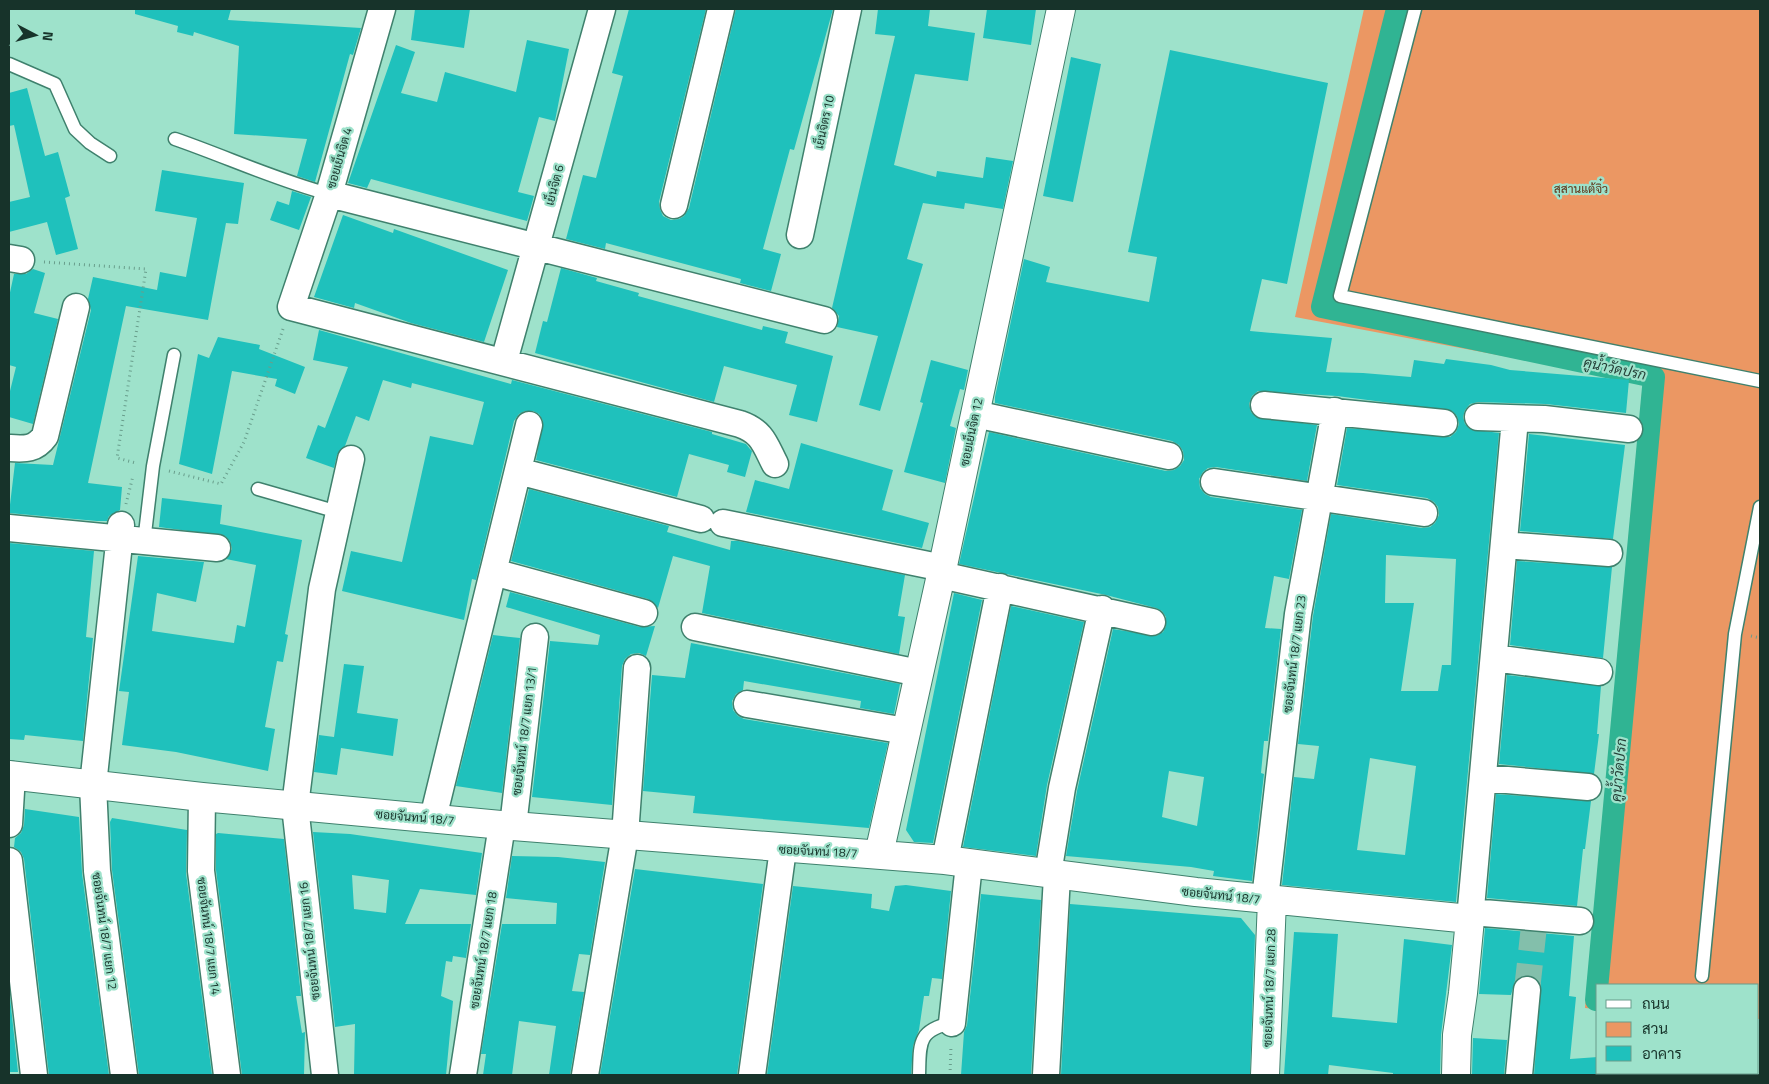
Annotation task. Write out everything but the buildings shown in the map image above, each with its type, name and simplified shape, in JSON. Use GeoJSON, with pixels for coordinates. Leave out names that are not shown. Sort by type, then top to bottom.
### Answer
{"type":"FeatureCollection","features":[{"type":"Feature","properties":{"kind":"street","name":"ซอยเย็นจิต 4"},"geometry":{"type":"LineString","coordinates":[[382,9],[328,194],[291,306],[504,361]]}},
{"type":"Feature","properties":{"kind":"street","name":"เย็นจิต 6"},"geometry":{"type":"LineString","coordinates":[[504,361],[602,9]]}},
{"type":"Feature","properties":{"kind":"street"},"geometry":{"type":"LineString","coordinates":[[674,205],[721,9]]}},
{"type":"Feature","properties":{"kind":"street","name":"เย็นจิตร 10"},"geometry":{"type":"LineString","coordinates":[[800,236],[848,9]]}},
{"type":"Feature","properties":{"kind":"street","name":"ซอยเย็นจิต 12"},"geometry":{"type":"LineString","coordinates":[[878,854],[942,571],[1061,9]]}},
{"type":"Feature","properties":{"kind":"street"},"geometry":{"type":"LineString","coordinates":[[328,194],[824,320]]}},
{"type":"Feature","properties":{"kind":"street"},"geometry":{"type":"LineString","coordinates":[[9,448],[32,447],[39,444],[45,436],[76,307]]}},
{"type":"Feature","properties":{"kind":"street"},"geometry":{"type":"LineString","coordinates":[[504,361],[754,429],[760,435],[775,464]]}},
{"type":"Feature","properties":{"kind":"street"},"geometry":{"type":"LineString","coordinates":[[1264,405],[1444,424]]}},
{"type":"Feature","properties":{"kind":"street","name":"ซอยจันทน์ 18/7 แยก 23"},"geometry":{"type":"LineString","coordinates":[[1269,899],[1298,614],[1335,411]]}},
{"type":"Feature","properties":{"kind":"street"},"geometry":{"type":"LineString","coordinates":[[975,414],[1170,456]]}},
{"type":"Feature","properties":{"kind":"street"},"geometry":{"type":"LineString","coordinates":[[1478,417],[1544,420],[1629,429]]}},
{"type":"Feature","properties":{"kind":"street"},"geometry":{"type":"LineString","coordinates":[[1456,1075],[1457,1035],[1464,993],[1515,419]]}},
{"type":"Feature","properties":{"kind":"street"},"geometry":{"type":"LineString","coordinates":[[432,818],[529,425]]}},
{"type":"Feature","properties":{"kind":"street","name":"ซอยจันทน์ 18/7 แยก 16"},"geometry":{"type":"LineString","coordinates":[[325,1075],[295,806],[322,589],[351,459]]}},
{"type":"Feature","properties":{"kind":"street"},"geometry":{"type":"LineString","coordinates":[[518,470],[712,521],[942,571],[1000,588],[1102,609],[1152,622]]}},
{"type":"Feature","properties":{"kind":"street"},"geometry":{"type":"LineString","coordinates":[[1214,482],[1424,513]]}},
{"type":"Feature","properties":{"kind":"street"},"geometry":{"type":"LineString","coordinates":[[9,528],[128,536],[216,548]]}},
{"type":"Feature","properties":{"kind":"street","name":"ซอยจันทน์ 18/7 แยก 12"},"geometry":{"type":"LineString","coordinates":[[124,1075],[97,871],[93,786],[128,536]]}},
{"type":"Feature","properties":{"kind":"street"},"geometry":{"type":"LineString","coordinates":[[1504,545],[1609,553]]}},
{"type":"Feature","properties":{"kind":"street"},"geometry":{"type":"LineString","coordinates":[[493,572],[644,613]]}},
{"type":"Feature","properties":{"kind":"street"},"geometry":{"type":"LineString","coordinates":[[952,1023],[957,862],[1000,588]]}},
{"type":"Feature","properties":{"kind":"street"},"geometry":{"type":"LineString","coordinates":[[1046,1075],[1052,875],[1062,788],[1102,609]]}},
{"type":"Feature","properties":{"kind":"street"},"geometry":{"type":"LineString","coordinates":[[694,627],[919,673]]}},
{"type":"Feature","properties":{"kind":"street","name":"ซอยจันทน์ 18/7 แยก 13/1"},"geometry":{"type":"LineString","coordinates":[[507,825],[535,637]]}},
{"type":"Feature","properties":{"kind":"street"},"geometry":{"type":"LineString","coordinates":[[1494,658],[1600,672]]}},
{"type":"Feature","properties":{"kind":"street"},"geometry":{"type":"LineString","coordinates":[[585,1075],[625,835],[638,668]]}},
{"type":"Feature","properties":{"kind":"street"},"geometry":{"type":"LineString","coordinates":[[747,704],[906,731]]}},
{"type":"Feature","properties":{"kind":"street"},"geometry":{"type":"LineString","coordinates":[[9,824],[10,775]]}},
{"type":"Feature","properties":{"kind":"street","name":"ซอยจันทน์ 18/7"},"geometry":{"type":"LineString","coordinates":[[10,775],[93,786],[295,806],[783,849],[878,854],[1269,899],[1471,915]]}},
{"type":"Feature","properties":{"kind":"street"},"geometry":{"type":"LineString","coordinates":[[1484,778],[1588,787]]}},
{"type":"Feature","properties":{"kind":"street","name":"ซอยจันทน์ 18/7 แยก 14"},"geometry":{"type":"LineString","coordinates":[[202,797],[201,871],[227,1075]]}},
{"type":"Feature","properties":{"kind":"street","name":"ซอยจันทน์ 18/7 แยก 18"},"geometry":{"type":"LineString","coordinates":[[463,1075],[507,825]]}},
{"type":"Feature","properties":{"kind":"street"},"geometry":{"type":"LineString","coordinates":[[752,1075],[783,849]]}},
{"type":"Feature","properties":{"kind":"street"},"geometry":{"type":"LineString","coordinates":[[9,861],[34,1075]]}},
{"type":"Feature","properties":{"kind":"street","name":"ซอยจันทน์ 18/7 แยก 28"},"geometry":{"type":"LineString","coordinates":[[1265,1075],[1269,899]]}},
{"type":"Feature","properties":{"kind":"street"},"geometry":{"type":"LineString","coordinates":[[1471,915],[1535,917],[1580,921]]}},
{"type":"Feature","properties":{"kind":"street"},"geometry":{"type":"LineString","coordinates":[[1519,1075],[1527,990]]}},
{"type":"Feature","properties":{"kind":"lane"},"geometry":{"type":"LineString","coordinates":[[1415,9],[1340,296],[1760,381]]}},
{"type":"Feature","properties":{"kind":"lane"},"geometry":{"type":"LineString","coordinates":[[9,64],[55,84],[75,129],[90,143],[110,156]]}},
{"type":"Feature","properties":{"kind":"lane"},"geometry":{"type":"LineString","coordinates":[[175,139],[236,161],[266,175],[328,194]]}},
{"type":"Feature","properties":{"kind":"lane"},"geometry":{"type":"LineString","coordinates":[[128,536],[153,466],[174,355]]}},
{"type":"Feature","properties":{"kind":"lane"},"geometry":{"type":"LineString","coordinates":[[258,489],[338,512]]}},
{"type":"Feature","properties":{"kind":"lane"},"geometry":{"type":"LineString","coordinates":[[1702,976],[1735,634],[1760,507]]}},
{"type":"Feature","properties":{"kind":"lane"},"geometry":{"type":"LineString","coordinates":[[918,1075],[920,1048],[925,1034],[937,1026],[952,1023]]}},
{"type":"Feature","properties":{"kind":"path"},"geometry":{"type":"LineString","coordinates":[[128,536],[136,463]]}},
{"type":"Feature","properties":{"kind":"path"},"geometry":{"type":"LineString","coordinates":[[950,1075],[952,1023]]}},
{"type":"Feature","properties":{"kind":"green space","name":"สุสานแต้จิ๋ว"},"geometry":{"type":"Polygon","coordinates":[[[1364,9],[1760,9],[1760,1019],[1759,984],[1596,984],[1596,1009],[1585,1008],[1643,382],[1295,317],[1364,9]]]}},
{"type":"Feature","properties":{"kind":"waterway","name":"คูน้ำวัดปรก"},"geometry":{"type":"LineString","coordinates":[[1397,9],[1322,307],[1654,377],[1597,984]]}},
{"type":"Feature","properties":{"kind":"tunnel"},"geometry":{"type":"LineString","coordinates":[[1527,990],[1535,917]]}}]}
